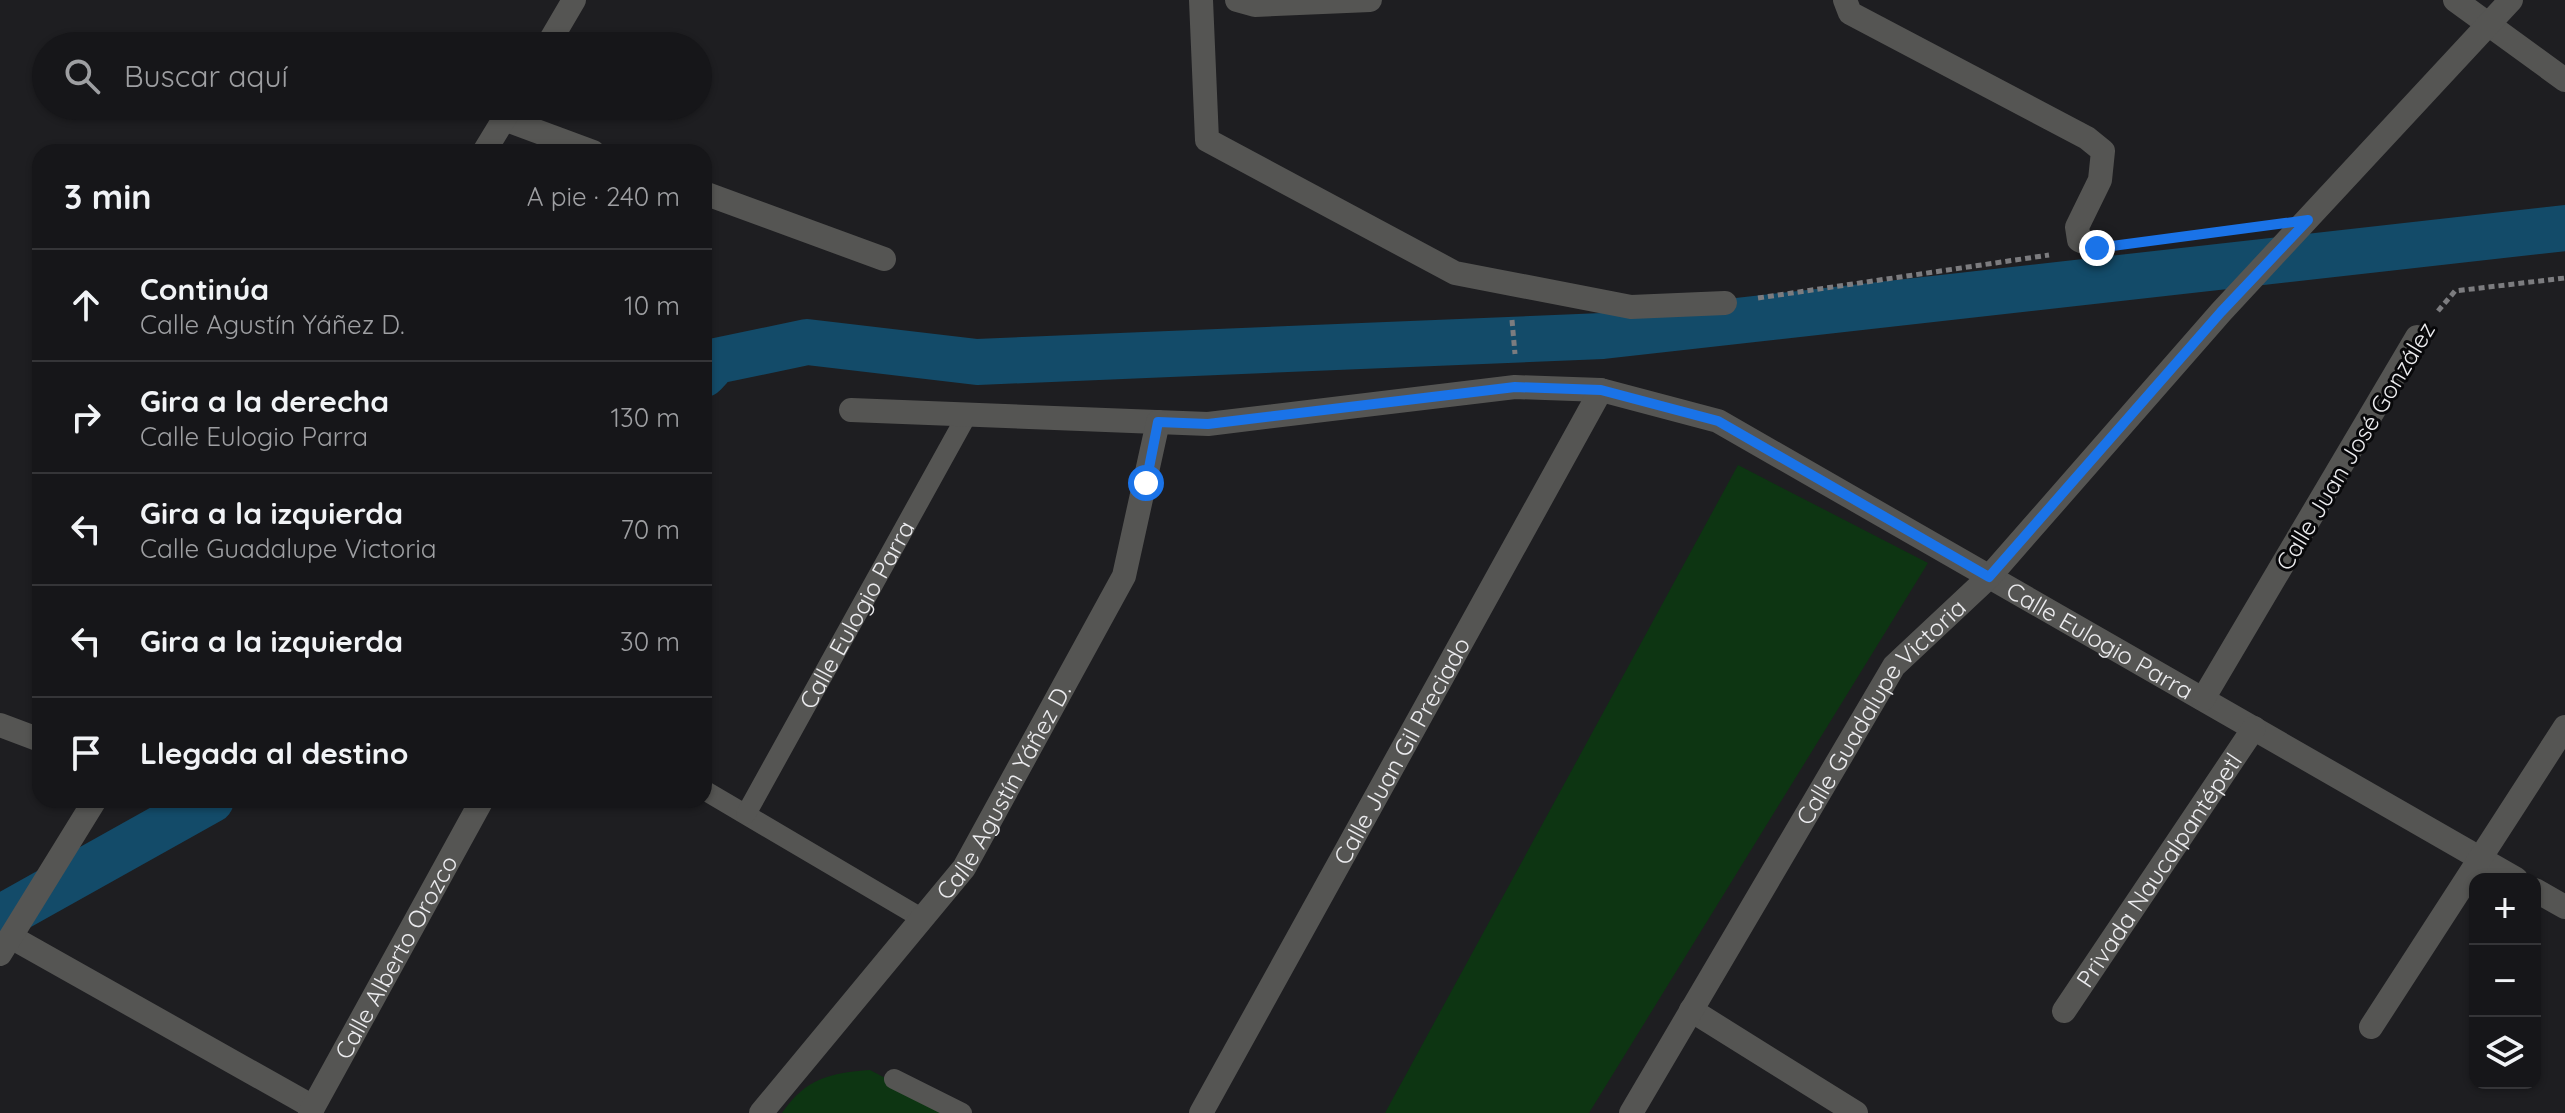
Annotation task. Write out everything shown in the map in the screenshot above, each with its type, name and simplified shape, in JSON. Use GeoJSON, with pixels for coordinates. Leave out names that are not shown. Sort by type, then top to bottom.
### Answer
{"type":"FeatureCollection","features":[{"type":"Feature","properties":{"kind":"street"},"geometry":{"type":"LineString","coordinates":[[555,32],[574,0]]}},
{"type":"Feature","properties":{"kind":"street"},"geometry":{"type":"LineString","coordinates":[[1201,0],[1207,140],[1455,273],[1631,307],[1725,303]]}},
{"type":"Feature","properties":{"kind":"street"},"geometry":{"type":"LineString","coordinates":[[1237,0],[1255,5],[1370,0]]}},
{"type":"Feature","properties":{"kind":"street"},"geometry":{"type":"LineString","coordinates":[[1845,0],[1850,13],[2087,138],[2103,151],[2100,180],[2077,227],[2079,240],[2097,248]]}},
{"type":"Feature","properties":{"kind":"street"},"geometry":{"type":"LineString","coordinates":[[2455,0],[2565,80]]}},
{"type":"Feature","properties":{"kind":"street","name":"Calle Guadalupe Victoria"},"geometry":{"type":"LineString","coordinates":[[1631,1113],[1894,666],[1989,577],[2221,312],[2511,0]]}},
{"type":"Feature","properties":{"kind":"street"},"geometry":{"type":"LineString","coordinates":[[489,144],[504,120]]}},
{"type":"Feature","properties":{"kind":"street"},"geometry":{"type":"LineString","coordinates":[[523,120],[576,144]]}},
{"type":"Feature","properties":{"kind":"street"},"geometry":{"type":"LineString","coordinates":[[712,196],[884,259]]}},
{"type":"Feature","properties":{"kind":"street","name":"Calle Juan José González"},"geometry":{"type":"LineString","coordinates":[[2203,699],[2417,337]]}},
{"type":"Feature","properties":{"kind":"street","name":"Calle Eulogio Parra"},"geometry":{"type":"LineString","coordinates":[[851,410],[1208,424],[1515,387],[1601,390],[1718,421],[2506,873]]}},
{"type":"Feature","properties":{"kind":"street","name":"Calle Juan Gil Preciado"},"geometry":{"type":"LineString","coordinates":[[1201,1113],[1601,390]]}},
{"type":"Feature","properties":{"kind":"street","name":"Calle Agustín Yáñez D."},"geometry":{"type":"LineString","coordinates":[[761,1113],[964,868],[1124,576],[1158,422]]}},
{"type":"Feature","properties":{"kind":"street"},"geometry":{"type":"LineString","coordinates":[[0,725],[32,737]]}},
{"type":"Feature","properties":{"kind":"street"},"geometry":{"type":"LineString","coordinates":[[2371,1027],[2565,727]]}},
{"type":"Feature","properties":{"kind":"street","name":"Privada Naucalpantépetl"},"geometry":{"type":"LineString","coordinates":[[2064,1011],[2254,728]]}},
{"type":"Feature","properties":{"kind":"street"},"geometry":{"type":"LineString","coordinates":[[90,808],[8,942],[312,1110]]}},
{"type":"Feature","properties":{"kind":"street","name":"Calle Alberto Orozco"},"geometry":{"type":"LineString","coordinates":[[312,1110],[478,808]]}},
{"type":"Feature","properties":{"kind":"street"},"geometry":{"type":"LineString","coordinates":[[2541,893],[2565,907]]}},
{"type":"Feature","properties":{"kind":"street"},"geometry":{"type":"LineString","coordinates":[[1691,1010],[1856,1113]]}},
{"type":"Feature","properties":{"kind":"lane","name":"Calle Eulogio Parra"},"geometry":{"type":"LineString","coordinates":[[746,814],[967,415]]}},
{"type":"Feature","properties":{"kind":"lane"},"geometry":{"type":"LineString","coordinates":[[712,795],[923,919]]}},
{"type":"Feature","properties":{"kind":"lane"},"geometry":{"type":"LineString","coordinates":[[894,1079],[962,1113]]}},
{"type":"Feature","properties":{"kind":"path"},"geometry":{"type":"LineString","coordinates":[[1725,303],[2097,248],[2301,228]]}},
{"type":"Feature","properties":{"kind":"path","name":"Calle Juan José González"},"geometry":{"type":"LineString","coordinates":[[2417,337],[2455,291],[2565,278]]}},
{"type":"Feature","properties":{"kind":"path"},"geometry":{"type":"LineString","coordinates":[[1512,316],[1515,353]]}},
{"type":"Feature","properties":{"kind":"green space"},"geometry":{"type":"Polygon","coordinates":[[[1738,465],[1928,563],[1589,1113],[1385,1113],[1738,465]]]}},
{"type":"Feature","properties":{"kind":"green space"},"geometry":{"type":"Polygon","coordinates":[[[870,1070],[952,1113],[782,1113],[800,1092],[820,1080],[870,1070]]]}},
{"type":"Feature","properties":{"kind":"waterway"},"geometry":{"type":"LineString","coordinates":[[712,365],[716,361],[807,342],[977,362],[1603,336],[2565,228]]}},
{"type":"Feature","properties":{"kind":"waterway"},"geometry":{"type":"LineString","coordinates":[[0,918],[197,808]]}},
{"type":"Feature","properties":{"kind":"route"},"geometry":{"type":"LineString","coordinates":[[1146,483],[1158,422],[1208,424],[1515,387],[1601,390],[1718,421],[1989,577],[2221,312],[2308,220],[2097,248]]}}]}
